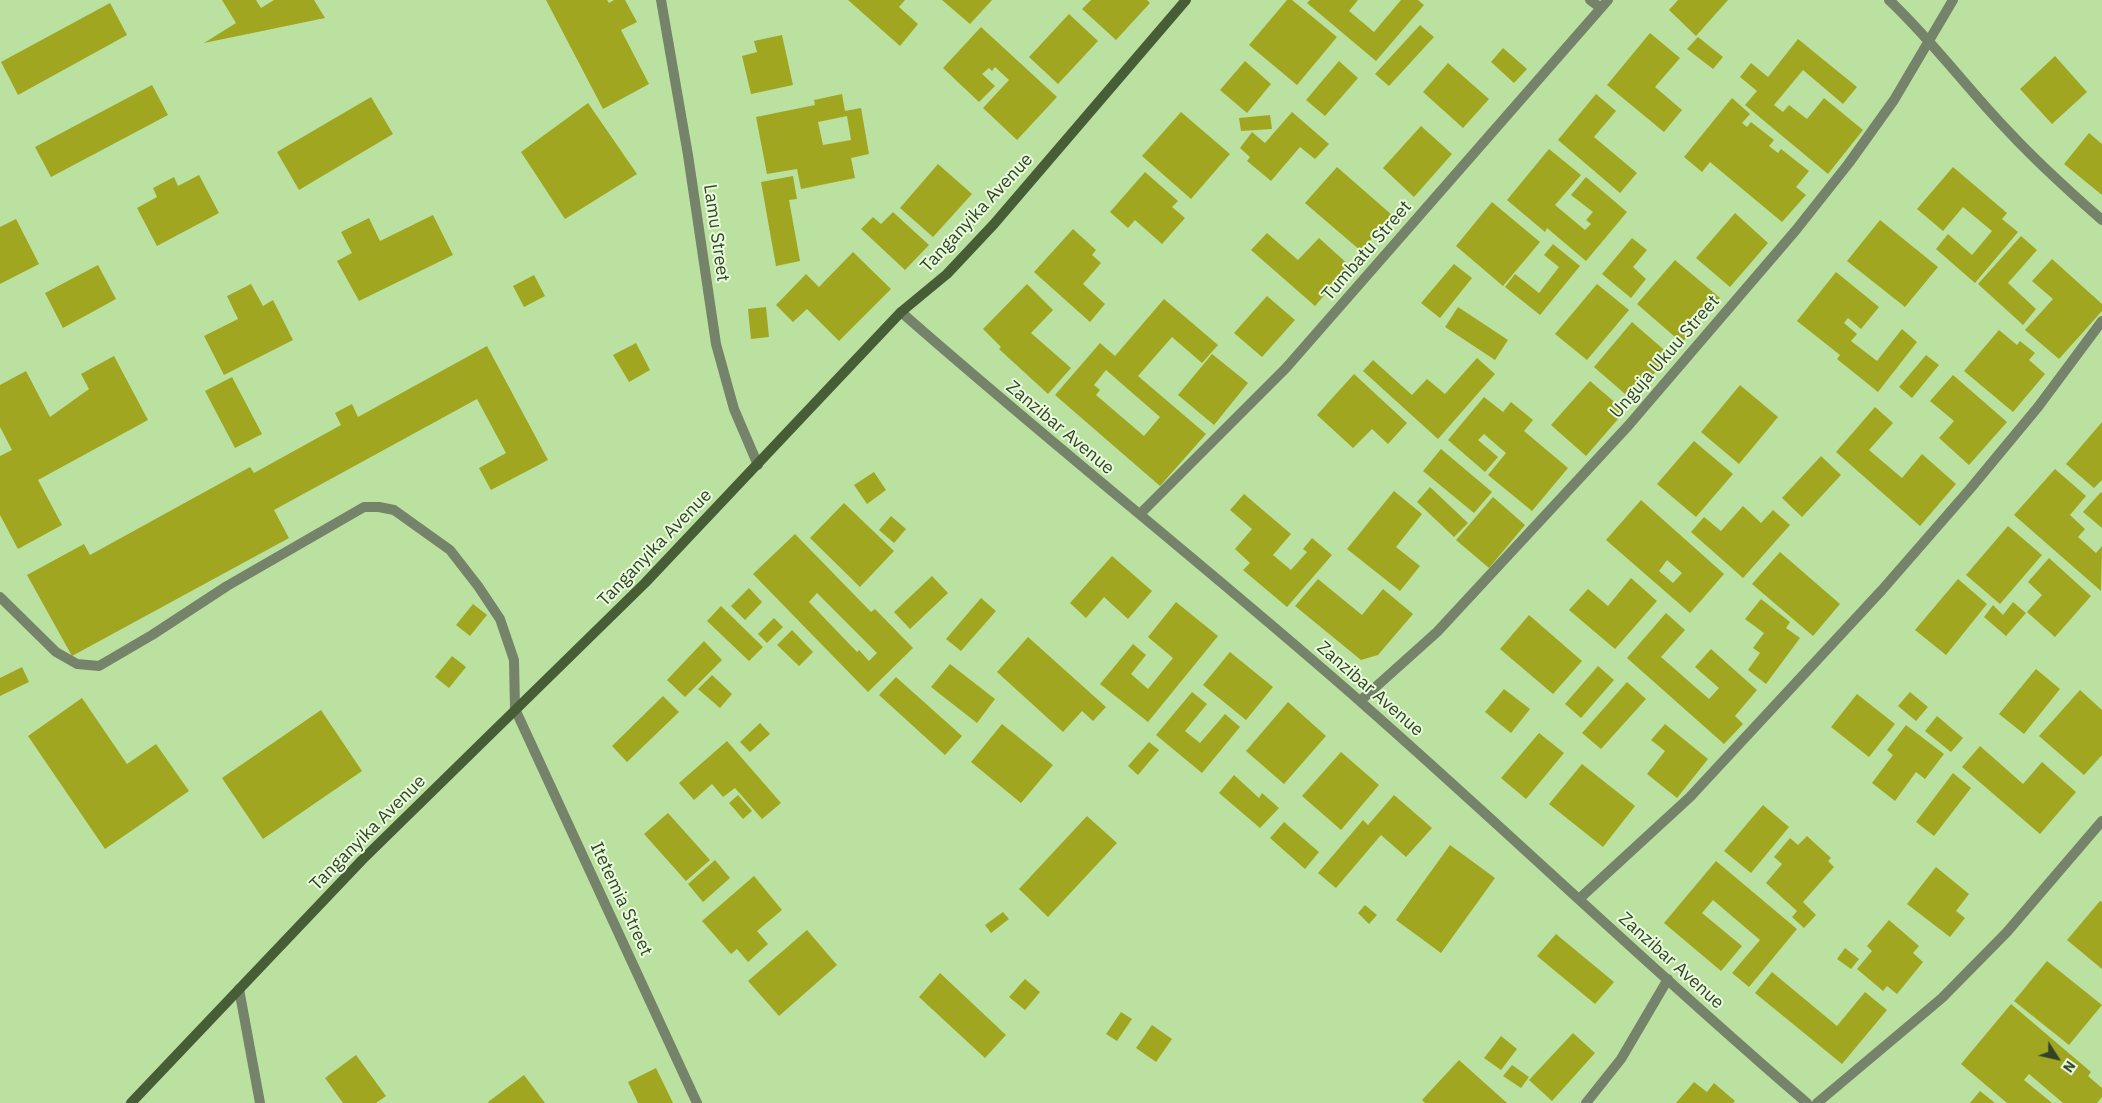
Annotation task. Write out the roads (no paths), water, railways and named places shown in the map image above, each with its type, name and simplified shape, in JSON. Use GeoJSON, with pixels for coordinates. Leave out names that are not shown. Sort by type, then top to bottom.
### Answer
{"type":"FeatureCollection","features":[{"type":"Feature","properties":{"kind":"main road","name":"Tanganyika Avenue"},"geometry":{"type":"LineString","coordinates":[[131,1103],[362,860],[515,708],[645,583],[900,312],[947,274],[994,224],[1186,0]]}},
{"type":"Feature","properties":{"kind":"street","name":"Lamu Street"},"geometry":{"type":"LineString","coordinates":[[660,0],[688,155],[716,344],[734,409],[758,465]]}},
{"type":"Feature","properties":{"kind":"street"},"geometry":{"type":"LineString","coordinates":[[1590,0],[1601,8]]}},
{"type":"Feature","properties":{"kind":"street","name":"Tumbatu Street"},"geometry":{"type":"LineString","coordinates":[[1140,514],[1286,368],[1608,0]]}},
{"type":"Feature","properties":{"kind":"street"},"geometry":{"type":"LineString","coordinates":[[1889,0],[1930,41],[2009,133],[2102,220]]}},
{"type":"Feature","properties":{"kind":"street","name":"Unguja Ukuu Street"},"geometry":{"type":"LineString","coordinates":[[1360,701],[1437,632],[1634,418],[1796,230],[1843,171],[1894,100],[1953,0]]}},
{"type":"Feature","properties":{"kind":"street","name":"Zanzibar Avenue"},"geometry":{"type":"LineString","coordinates":[[900,312],[1012,410],[1140,514],[1360,701],[1808,1103]]}},
{"type":"Feature","properties":{"kind":"street"},"geometry":{"type":"LineString","coordinates":[[1579,899],[1690,797],[1882,590],[1970,490],[2032,415],[2102,321]]}},
{"type":"Feature","properties":{"kind":"street"},"geometry":{"type":"LineString","coordinates":[[0,597],[56,652],[77,664],[98,666],[152,635],[227,586],[355,512],[364,508],[379,507],[394,510],[450,550],[500,619],[514,660],[515,708]]}},
{"type":"Feature","properties":{"kind":"street","name":"Itetemia Street"},"geometry":{"type":"LineString","coordinates":[[515,708],[697,1103]]}},
{"type":"Feature","properties":{"kind":"street"},"geometry":{"type":"LineString","coordinates":[[1817,1103],[1942,998],[2007,932],[2102,821]]}},
{"type":"Feature","properties":{"kind":"street"},"geometry":{"type":"LineString","coordinates":[[1586,1103],[1621,1060],[1668,979]]}},
{"type":"Feature","properties":{"kind":"street"},"geometry":{"type":"LineString","coordinates":[[239,989],[260,1103]]}}]}
